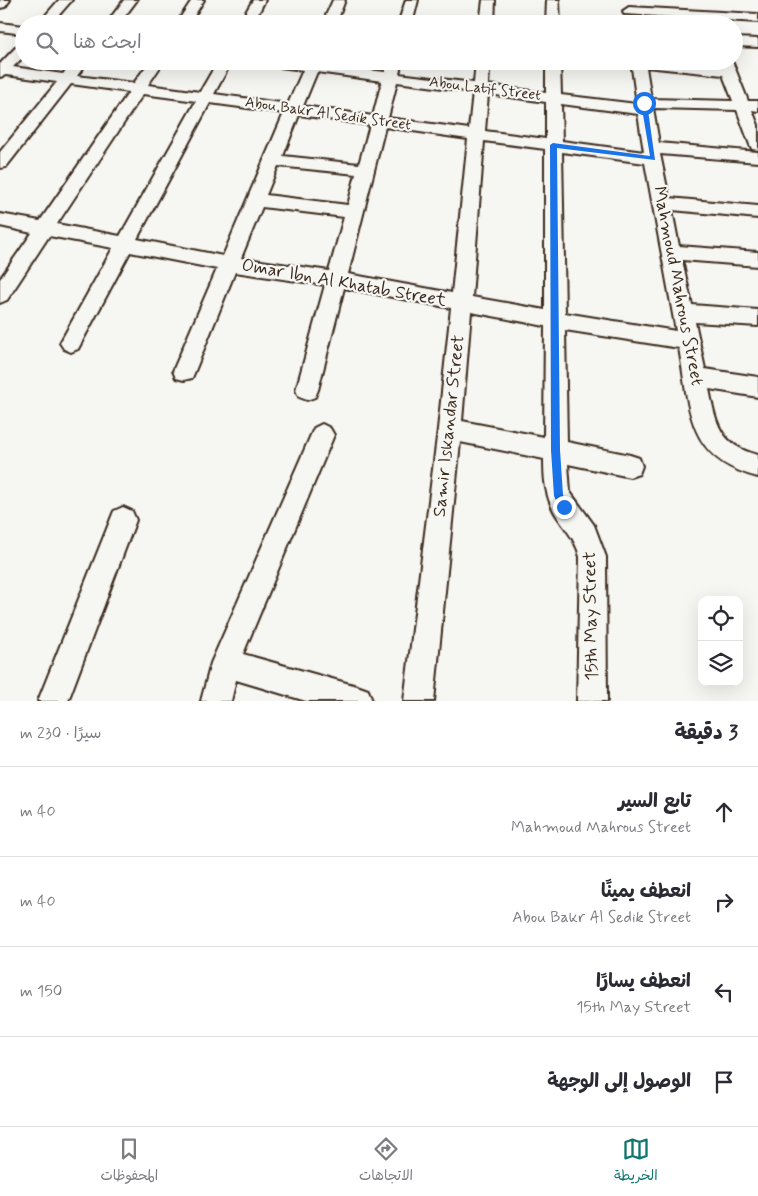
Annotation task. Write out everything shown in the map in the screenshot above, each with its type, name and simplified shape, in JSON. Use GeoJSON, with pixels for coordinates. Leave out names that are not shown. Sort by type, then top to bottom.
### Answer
{"type":"FeatureCollection","features":[{"type":"Feature","properties":{"kind":"street"},"geometry":{"type":"LineString","coordinates":[[0,4],[4,0]]}},
{"type":"Feature","properties":{"kind":"street"},"geometry":{"type":"LineString","coordinates":[[52,15],[66,0]]}},
{"type":"Feature","properties":{"kind":"street"},"geometry":{"type":"LineString","coordinates":[[119,15],[130,0]]}},
{"type":"Feature","properties":{"kind":"street"},"geometry":{"type":"LineString","coordinates":[[188,15],[198,0]]}},
{"type":"Feature","properties":{"kind":"street"},"geometry":{"type":"LineString","coordinates":[[251,15],[259,0]]}},
{"type":"Feature","properties":{"kind":"street"},"geometry":{"type":"LineString","coordinates":[[333,15],[339,0]]}},
{"type":"Feature","properties":{"kind":"street"},"geometry":{"type":"LineString","coordinates":[[408,15],[412,0]]}},
{"type":"Feature","properties":{"kind":"street"},"geometry":{"type":"LineString","coordinates":[[488,15],[489,0]]}},
{"type":"Feature","properties":{"kind":"street"},"geometry":{"type":"LineString","coordinates":[[552,0],[553,15]]}},
{"type":"Feature","properties":{"kind":"street"},"geometry":{"type":"LineString","coordinates":[[702,0],[707,15]]}},
{"type":"Feature","properties":{"kind":"street"},"geometry":{"type":"LineString","coordinates":[[629,12],[659,15]]}},
{"type":"Feature","properties":{"kind":"street"},"geometry":{"type":"LineString","coordinates":[[743,19],[758,18]]}},
{"type":"Feature","properties":{"kind":"street"},"geometry":{"type":"LineString","coordinates":[[0,27],[15,29]]}},
{"type":"Feature","properties":{"kind":"street"},"geometry":{"type":"LineString","coordinates":[[743,42],[758,43]]}},
{"type":"Feature","properties":{"kind":"street"},"geometry":{"type":"LineString","coordinates":[[1,71],[15,56]]}},
{"type":"Feature","properties":{"kind":"street"},"geometry":{"type":"LineString","coordinates":[[0,163],[74,70]]}},
{"type":"Feature","properties":{"kind":"street"},"geometry":{"type":"LineString","coordinates":[[0,295],[150,70]]}},
{"type":"Feature","properties":{"kind":"street"},"geometry":{"type":"LineString","coordinates":[[71,343],[221,70]]}},
{"type":"Feature","properties":{"kind":"street"},"geometry":{"type":"LineString","coordinates":[[184,371],[310,70]]}},
{"type":"Feature","properties":{"kind":"street"},"geometry":{"type":"LineString","coordinates":[[307,390],[393,70]]}},
{"type":"Feature","properties":{"kind":"street","name":"Abou Latif Street"},"geometry":{"type":"LineString","coordinates":[[397,70],[480,89],[553,98],[645,106],[750,106]]}},
{"type":"Feature","properties":{"kind":"street","name":"Samir Iskandar Street"},"geometry":{"type":"LineString","coordinates":[[419,701],[450,429],[482,70]]}},
{"type":"Feature","properties":{"kind":"street","name":"15th May Street"},"geometry":{"type":"LineString","coordinates":[[553,70],[555,450],[558,496],[582,530],[589,543],[593,557],[592,701]]}},
{"type":"Feature","properties":{"kind":"street","name":"Mahmoud Mahrous Street"},"geometry":{"type":"LineString","coordinates":[[639,70],[652,153],[705,426],[712,440],[726,453],[751,465]]}},
{"type":"Feature","properties":{"kind":"street"},"geometry":{"type":"LineString","coordinates":[[729,70],[750,106],[758,145]]}},
{"type":"Feature","properties":{"kind":"street","name":"Abou Bakr Al Sedik Street"},"geometry":{"type":"LineString","coordinates":[[1,71],[553,145],[652,153],[758,157]]}},
{"type":"Feature","properties":{"kind":"street"},"geometry":{"type":"LineString","coordinates":[[272,160],[366,170]]}},
{"type":"Feature","properties":{"kind":"street"},"geometry":{"type":"LineString","coordinates":[[255,200],[355,212]]}},
{"type":"Feature","properties":{"kind":"street"},"geometry":{"type":"LineString","coordinates":[[662,203],[758,212]]}},
{"type":"Feature","properties":{"kind":"street","name":"Omar Ibn Al Khatab Street"},"geometry":{"type":"LineString","coordinates":[[0,220],[229,264],[337,278],[462,304],[688,341]]}},
{"type":"Feature","properties":{"kind":"street"},"geometry":{"type":"LineString","coordinates":[[671,252],[758,260]]}},
{"type":"Feature","properties":{"kind":"street"},"geometry":{"type":"LineString","coordinates":[[683,313],[758,318]]}},
{"type":"Feature","properties":{"kind":"street"},"geometry":{"type":"LineString","coordinates":[[695,377],[758,387]]}},
{"type":"Feature","properties":{"kind":"street"},"geometry":{"type":"LineString","coordinates":[[450,429],[630,466]]}},
{"type":"Feature","properties":{"kind":"street"},"geometry":{"type":"LineString","coordinates":[[216,701],[225,663],[322,435]]}},
{"type":"Feature","properties":{"kind":"street"},"geometry":{"type":"LineString","coordinates":[[53,701],[124,520]]}},
{"type":"Feature","properties":{"kind":"street"},"geometry":{"type":"LineString","coordinates":[[225,663],[357,701]]}},
{"type":"Feature","properties":{"kind":"route"},"geometry":{"type":"LineString","coordinates":[[564,507],[558,496],[556,484],[553,145],[653,159],[644,103]]}}]}
